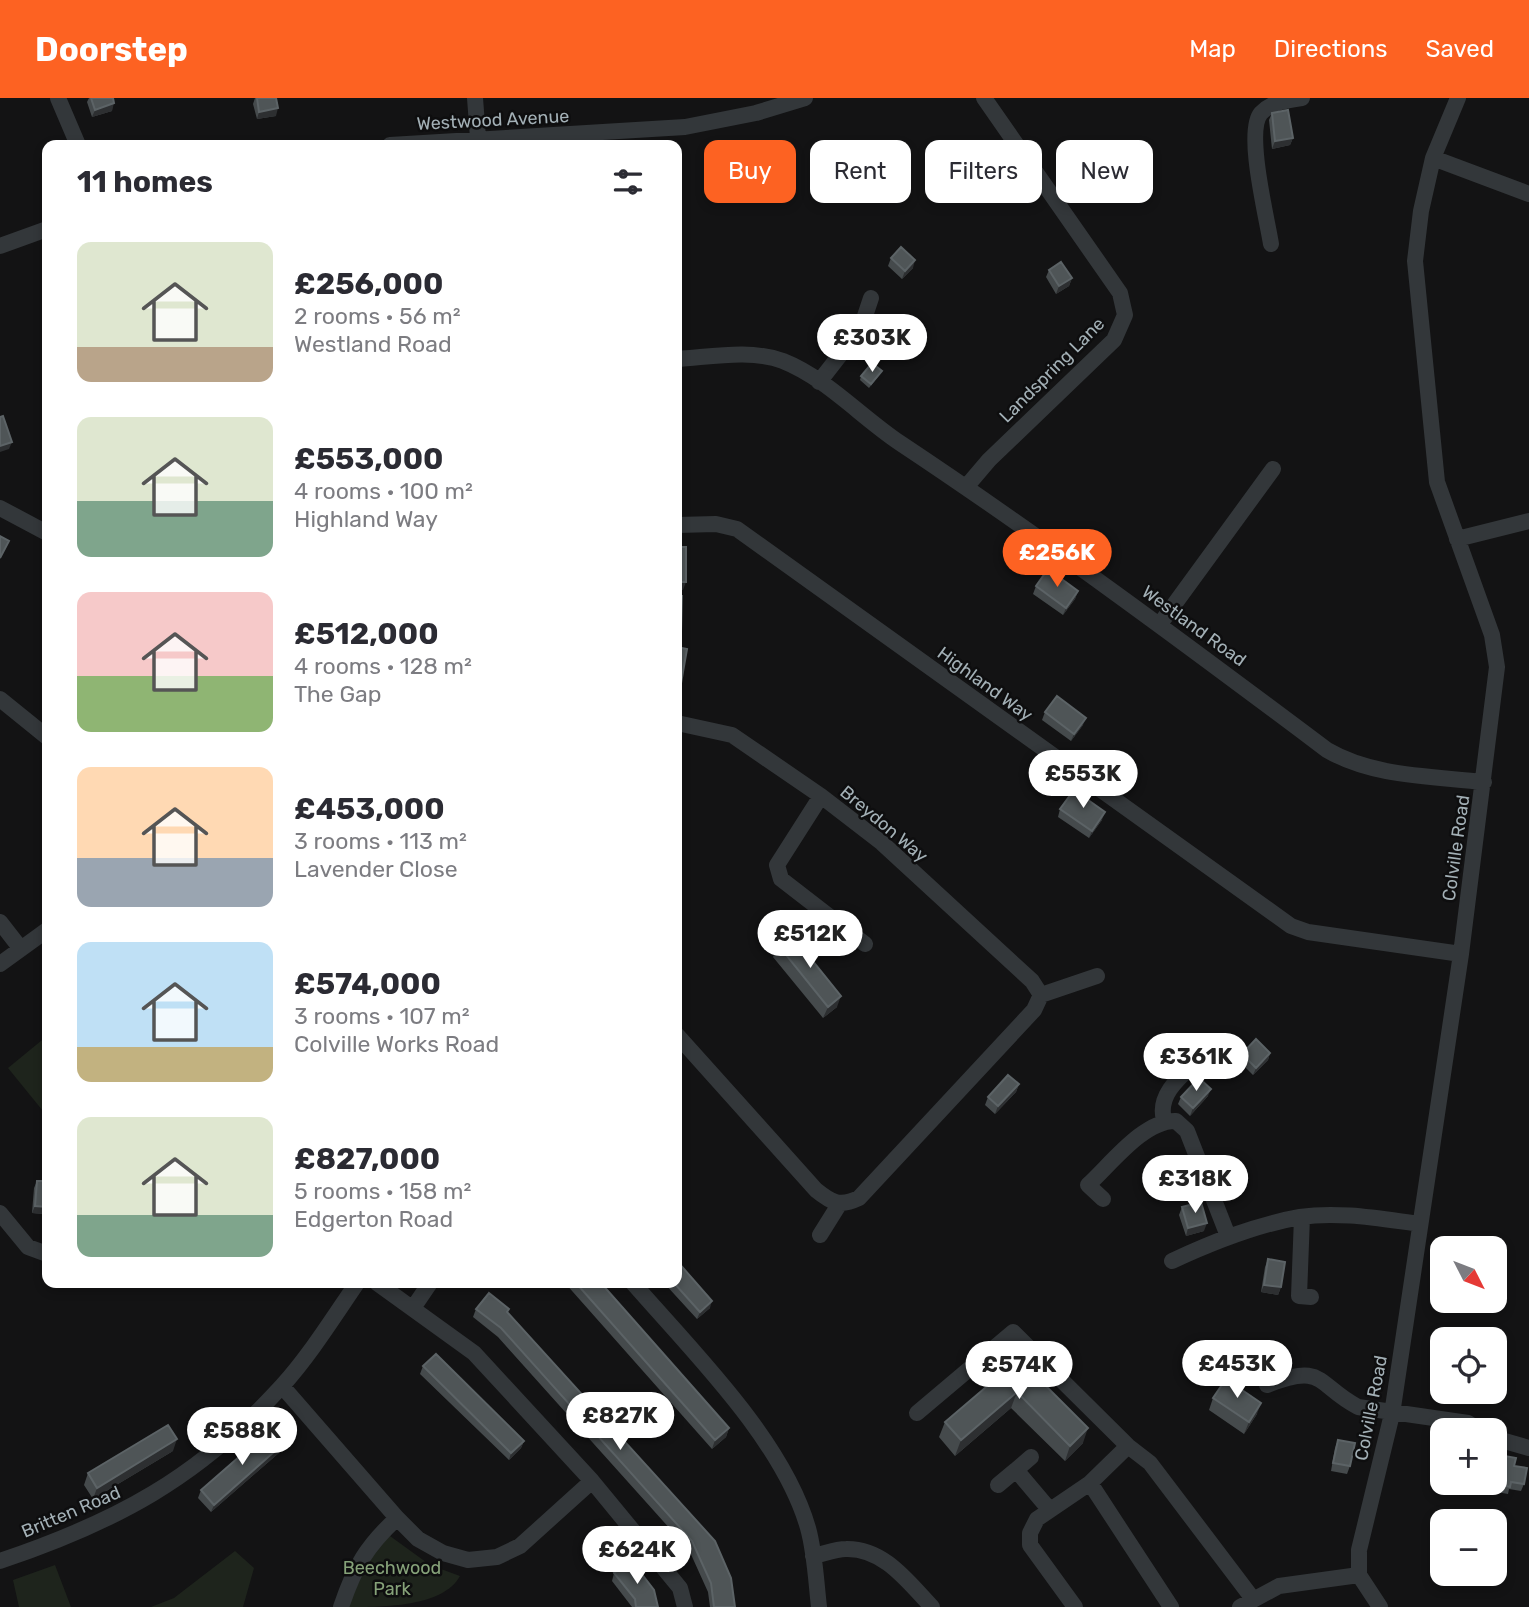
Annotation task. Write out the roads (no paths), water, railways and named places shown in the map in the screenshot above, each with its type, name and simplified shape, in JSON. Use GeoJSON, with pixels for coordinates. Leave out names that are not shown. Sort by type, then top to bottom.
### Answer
{"type":"FeatureCollection","features":[{"type":"Feature","properties":{"kind":"street"},"geometry":{"type":"LineString","coordinates":[[58,98],[76,140]]}},
{"type":"Feature","properties":{"kind":"street"},"geometry":{"type":"LineString","coordinates":[[475,98],[478,138]]}},
{"type":"Feature","properties":{"kind":"street","name":"Westwood Avenue"},"geometry":{"type":"LineString","coordinates":[[453,140],[607,139],[757,113],[805,98]]}},
{"type":"Feature","properties":{"kind":"street","name":"Landspring Lane"},"geometry":{"type":"LineString","coordinates":[[966,487],[989,460],[1114,340],[1125,315],[1120,293],[984,98]]}},
{"type":"Feature","properties":{"kind":"street"},"geometry":{"type":"LineString","coordinates":[[1271,244],[1254,132],[1260,114],[1277,102],[1301,98]]}},
{"type":"Feature","properties":{"kind":"street","name":"Colville Road"},"geometry":{"type":"LineString","coordinates":[[1359,1574],[1359,1550],[1392,1414],[1461,954],[1485,782],[1497,667],[1492,635],[1437,482],[1415,261],[1421,211],[1433,158],[1458,98]]}},
{"type":"Feature","properties":{"kind":"street"},"geometry":{"type":"LineString","coordinates":[[1433,158],[1529,194]]}},
{"type":"Feature","properties":{"kind":"street"},"geometry":{"type":"LineString","coordinates":[[0,246],[42,231]]}},
{"type":"Feature","properties":{"kind":"street"},"geometry":{"type":"LineString","coordinates":[[819,382],[861,328],[871,298]]}},
{"type":"Feature","properties":{"kind":"street","name":"Westland Road"},"geometry":{"type":"LineString","coordinates":[[682,359],[755,355],[779,360],[819,382],[875,426],[1160,624],[1327,750],[1351,764],[1485,782]]}},
{"type":"Feature","properties":{"kind":"street"},"geometry":{"type":"LineString","coordinates":[[1160,624],[1273,469]]}},
{"type":"Feature","properties":{"kind":"street"},"geometry":{"type":"LineString","coordinates":[[0,508],[42,530]]}},
{"type":"Feature","properties":{"kind":"street"},"geometry":{"type":"LineString","coordinates":[[1457,539],[1529,522]]}},
{"type":"Feature","properties":{"kind":"street","name":"Highland Way"},"geometry":{"type":"LineString","coordinates":[[682,526],[716,524],[737,529],[1292,926],[1308,932],[1461,954]]}},
{"type":"Feature","properties":{"kind":"street"},"geometry":{"type":"LineString","coordinates":[[0,699],[42,733]]}},
{"type":"Feature","properties":{"kind":"street","name":"Breydon Way"},"geometry":{"type":"LineString","coordinates":[[682,724],[732,734],[821,796],[882,843],[1032,981],[1041,995]]}},
{"type":"Feature","properties":{"kind":"street"},"geometry":{"type":"LineString","coordinates":[[821,796],[776,864],[781,879],[865,944]]}},
{"type":"Feature","properties":{"kind":"street"},"geometry":{"type":"LineString","coordinates":[[0,922],[21,950]]}},
{"type":"Feature","properties":{"kind":"street"},"geometry":{"type":"LineString","coordinates":[[0,964],[42,934]]}},
{"type":"Feature","properties":{"kind":"street"},"geometry":{"type":"LineString","coordinates":[[682,1041],[816,1190],[832,1203],[841,1203],[859,1198],[1034,1010],[1041,995],[1097,976]]}},
{"type":"Feature","properties":{"kind":"street"},"geometry":{"type":"LineString","coordinates":[[1164,1120],[1160,1108],[1163,1097],[1206,1053],[1219,1066]]}},
{"type":"Feature","properties":{"kind":"street"},"geometry":{"type":"LineString","coordinates":[[1103,1199],[1082,1180],[1164,1120],[1176,1121],[1188,1131],[1228,1236]]}},
{"type":"Feature","properties":{"kind":"street"},"geometry":{"type":"LineString","coordinates":[[820,1235],[841,1203]]}},
{"type":"Feature","properties":{"kind":"street"},"geometry":{"type":"LineString","coordinates":[[0,1213],[28,1247],[42,1252]]}},
{"type":"Feature","properties":{"kind":"street"},"geometry":{"type":"LineString","coordinates":[[1172,1261],[1228,1236],[1302,1217],[1359,1216],[1420,1224]]}},
{"type":"Feature","properties":{"kind":"street"},"geometry":{"type":"LineString","coordinates":[[1299,1296],[1302,1217]]}},
{"type":"Feature","properties":{"kind":"street","name":"Britten Road"},"geometry":{"type":"LineString","coordinates":[[0,1561],[101,1523],[148,1498],[189,1471],[282,1386],[352,1288]]}},
{"type":"Feature","properties":{"kind":"street"},"geometry":{"type":"LineString","coordinates":[[384,1288],[474,1353],[592,1481],[680,1588],[685,1607]]}},
{"type":"Feature","properties":{"kind":"street"},"geometry":{"type":"LineString","coordinates":[[414,1308],[427,1288]]}},
{"type":"Feature","properties":{"kind":"street"},"geometry":{"type":"LineString","coordinates":[[637,1288],[746,1413],[788,1482],[807,1527],[819,1607]]}},
{"type":"Feature","properties":{"kind":"street"},"geometry":{"type":"LineString","coordinates":[[917,1413],[1013,1332],[1163,1478],[1247,1603],[1279,1586],[1359,1574],[1380,1607]]}},
{"type":"Feature","properties":{"kind":"street"},"geometry":{"type":"LineString","coordinates":[[1267,1385],[1286,1377],[1311,1376],[1326,1381],[1344,1400],[1358,1407],[1430,1418]]}},
{"type":"Feature","properties":{"kind":"street"},"geometry":{"type":"LineString","coordinates":[[282,1386],[397,1518],[418,1539],[443,1553],[468,1560],[497,1557],[520,1546],[592,1481]]}},
{"type":"Feature","properties":{"kind":"street"},"geometry":{"type":"LineString","coordinates":[[1507,1442],[1529,1448]]}},
{"type":"Feature","properties":{"kind":"street"},"geometry":{"type":"LineString","coordinates":[[1075,1607],[1030,1545],[1030,1533],[1037,1519],[1090,1483],[1128,1446]]}},
{"type":"Feature","properties":{"kind":"street"},"geometry":{"type":"LineString","coordinates":[[998,1485],[1031,1457]]}},
{"type":"Feature","properties":{"kind":"street"},"geometry":{"type":"LineString","coordinates":[[1016,1470],[1049,1509]]}},
{"type":"Feature","properties":{"kind":"street"},"geometry":{"type":"LineString","coordinates":[[1090,1483],[1171,1607]]}},
{"type":"Feature","properties":{"kind":"street"},"geometry":{"type":"LineString","coordinates":[[341,1607],[350,1580],[369,1544],[397,1518]]}},
{"type":"Feature","properties":{"kind":"street"},"geometry":{"type":"LineString","coordinates":[[813,1556],[846,1549],[876,1555],[893,1566],[932,1607]]}},
{"type":"Feature","properties":{"kind":"park label","name":"Beechwood Park"},"geometry":{"type":"Point","coordinates":[392,1578]}}]}
